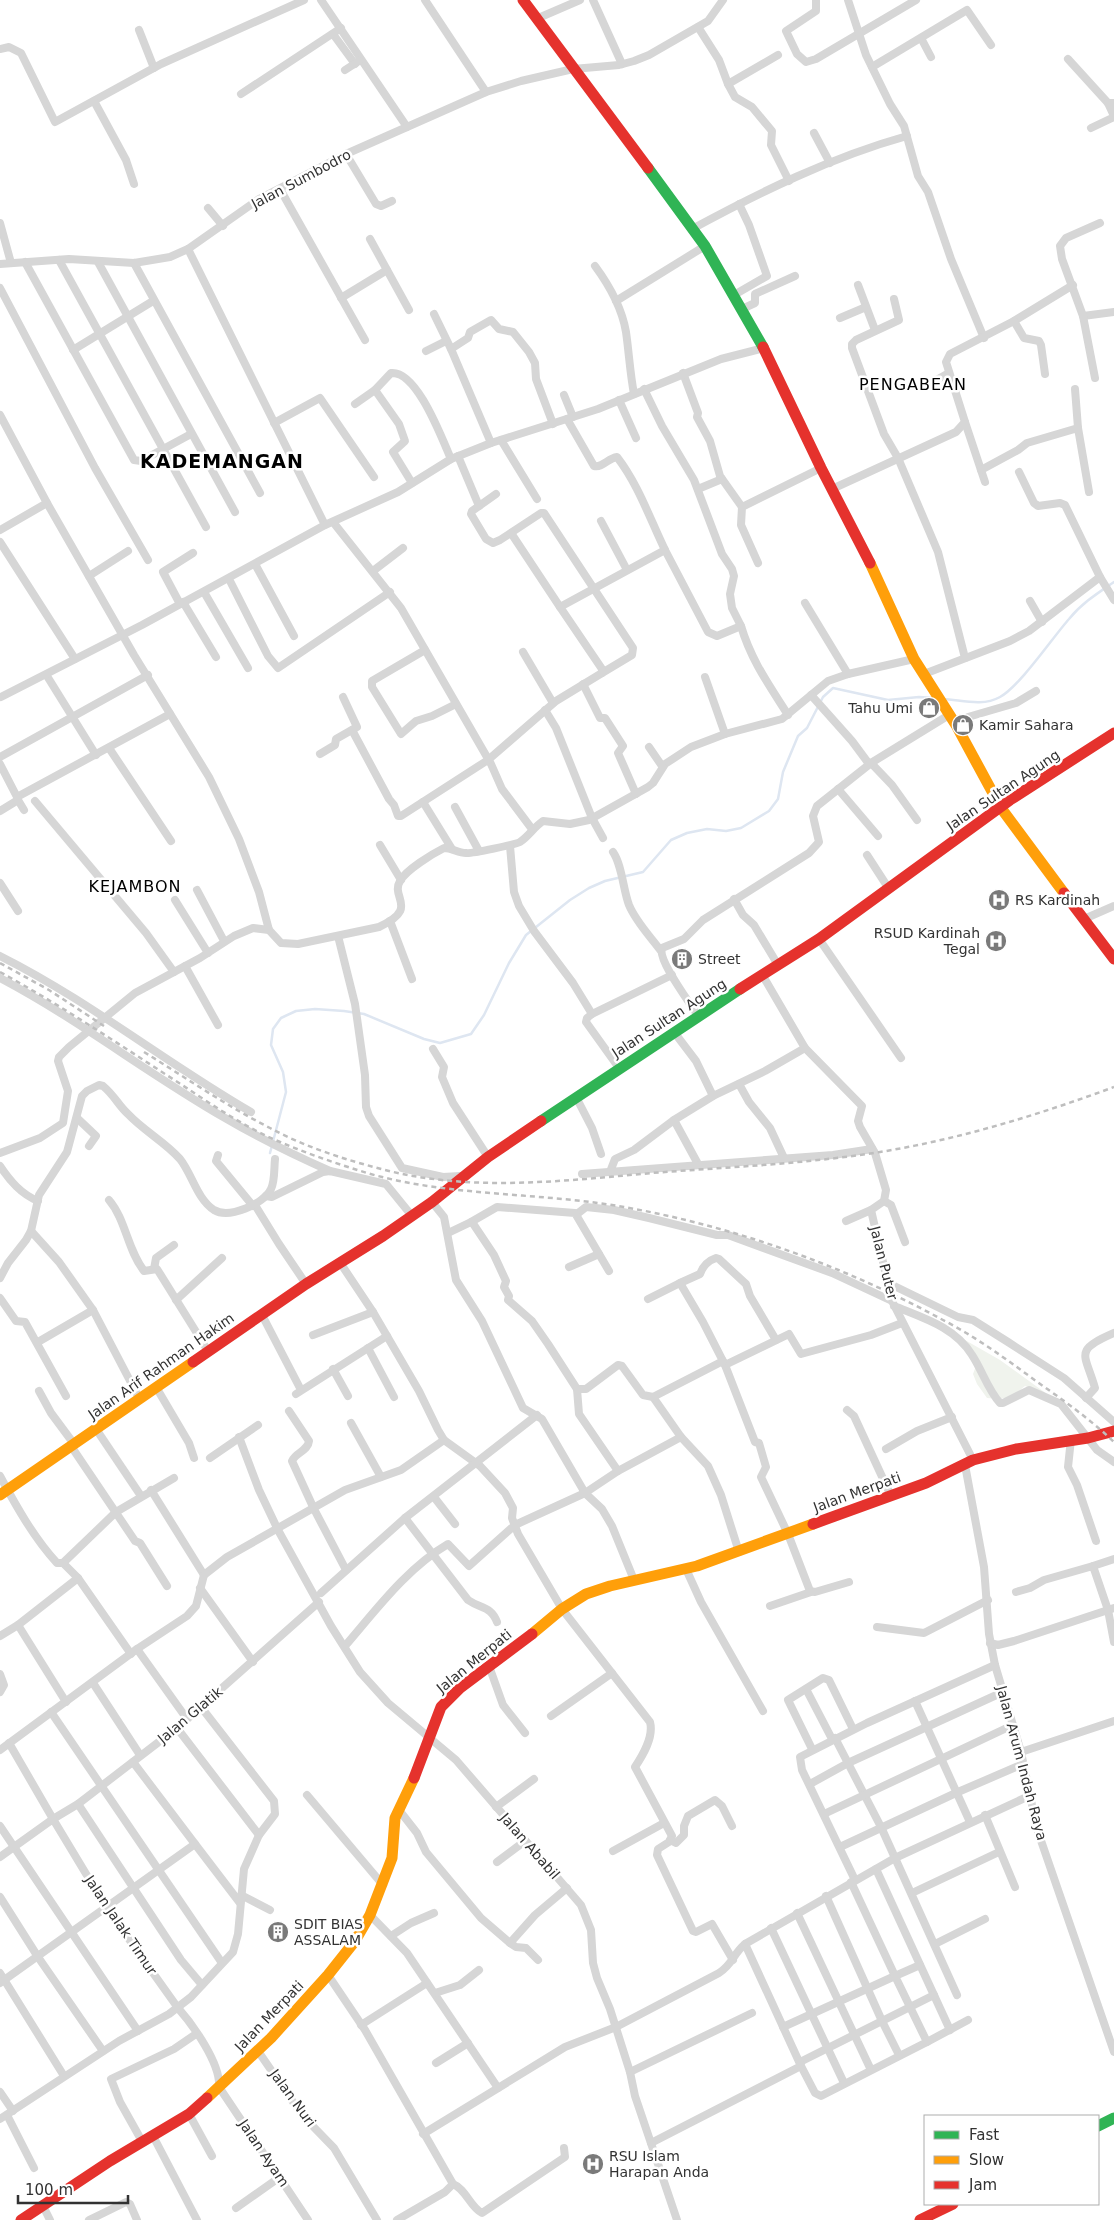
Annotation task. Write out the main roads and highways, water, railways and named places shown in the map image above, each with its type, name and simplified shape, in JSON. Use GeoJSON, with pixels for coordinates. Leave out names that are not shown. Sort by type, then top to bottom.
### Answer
{"type":"FeatureCollection","features":[{"type":"Feature","properties":{"kind":"main road"},"geometry":{"type":"LineString","coordinates":[[523,0],[577,69],[705,246],[764,348],[821,468],[883,589],[914,659],[950,715],[1001,808],[1114,959]]}},
{"type":"Feature","properties":{"kind":"main road","name":"Jalan Sultan Agung"},"geometry":{"type":"LineString","coordinates":[[341,1264],[432,1202],[488,1157],[619,1068],[819,939],[1010,800],[1114,734]]}},
{"type":"Feature","properties":{"kind":"main road","name":"Jalan Arif Rahman Hakim"},"geometry":{"type":"LineString","coordinates":[[4,1492],[306,1284],[341,1264]]}},
{"type":"Feature","properties":{"kind":"main road","name":"Jalan Merpati"},"geometry":{"type":"LineString","coordinates":[[21,2220],[110,2161],[189,2114],[258,2051],[328,1975],[355,1940],[370,1915],[392,1858],[394,1826],[398,1810],[430,1738],[441,1707],[460,1688],[514,1649],[562,1609],[594,1590],[686,1569],[739,1552],[891,1496],[969,1462],[1114,1431]]}},
{"type":"Feature","properties":{"kind":"main road"},"geometry":{"type":"LineString","coordinates":[[1099,2126],[1114,2118]]}},
{"type":"Feature","properties":{"kind":"main road"},"geometry":{"type":"LineString","coordinates":[[920,2220],[951,2205]]}},
{"type":"Feature","properties":{"kind":"waterway"},"geometry":{"type":"LineString","coordinates":[[943,699],[986,702],[1000,697],[1017,683],[1074,613],[1114,582]]}},
{"type":"Feature","properties":{"kind":"waterway"},"geometry":{"type":"LineString","coordinates":[[270,1153],[286,1092],[283,1072],[271,1045],[273,1029],[281,1018],[296,1011],[315,1009],[344,1011],[364,1014],[424,1039],[440,1043],[471,1034],[484,1015],[509,963],[526,935],[570,900],[605,881],[643,872],[671,840],[687,833],[707,829],[726,831],[741,828],[769,811],[778,799],[783,772],[798,736],[807,728],[823,697],[833,688],[888,700],[919,697],[935,698]]}},
{"type":"Feature","properties":{"kind":"railway"},"geometry":{"type":"LineString","coordinates":[[0,963],[49,990],[104,1026]]}},
{"type":"Feature","properties":{"kind":"railway"},"geometry":{"type":"LineString","coordinates":[[0,972],[113,1040],[241,1122],[280,1142],[323,1159],[398,1181],[462,1190],[592,1202],[666,1215],[748,1237],[867,1282],[905,1300],[967,1334],[1066,1403],[1114,1442]]}},
{"type":"Feature","properties":{"kind":"railway"},"geometry":{"type":"LineString","coordinates":[[144,1052],[238,1110],[283,1135],[311,1147],[385,1170],[418,1177],[484,1183],[585,1179],[795,1162],[880,1152],[910,1147],[998,1125],[1114,1087]]}},
{"type":"Feature","properties":{"kind":"place","name":"Tahu Umi"},"geometry":{"type":"Point","coordinates":[929,708]}},
{"type":"Feature","properties":{"kind":"place","name":"Kamir Sahara"},"geometry":{"type":"Point","coordinates":[963,725]}},
{"type":"Feature","properties":{"kind":"place","name":"RS Kardinah"},"geometry":{"type":"Point","coordinates":[999,900]}},
{"type":"Feature","properties":{"kind":"place","name":"RSUD Kardinah Tegal"},"geometry":{"type":"Point","coordinates":[996,941]}},
{"type":"Feature","properties":{"kind":"place","name":"Street"},"geometry":{"type":"Point","coordinates":[682,959]}},
{"type":"Feature","properties":{"kind":"place","name":"SDIT BIAS ASSALAM"},"geometry":{"type":"Point","coordinates":[278,1932]}},
{"type":"Feature","properties":{"kind":"place","name":"RSU Islam Harapan Anda"},"geometry":{"type":"Point","coordinates":[593,2164]}},
{"type":"Feature","properties":{"kind":"district","name":"PENGABEAN"},"geometry":{"type":"Point","coordinates":[913,384]}},
{"type":"Feature","properties":{"kind":"district","name":"KADEMANGAN"},"geometry":{"type":"Point","coordinates":[222,461]}},
{"type":"Feature","properties":{"kind":"district","name":"KEJAMBON"},"geometry":{"type":"Point","coordinates":[135,886]}}]}
